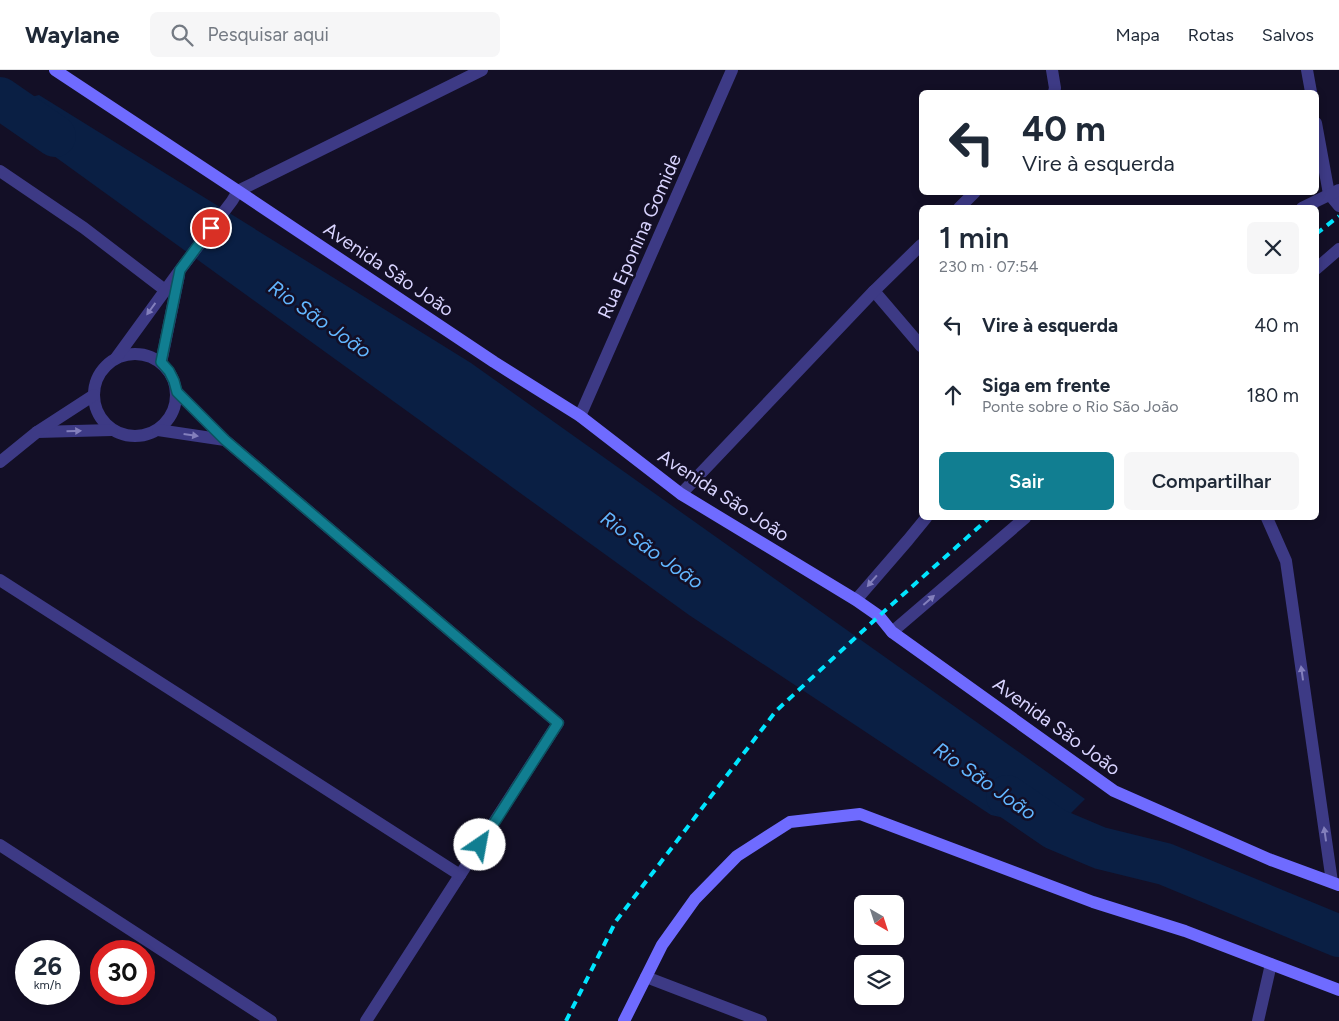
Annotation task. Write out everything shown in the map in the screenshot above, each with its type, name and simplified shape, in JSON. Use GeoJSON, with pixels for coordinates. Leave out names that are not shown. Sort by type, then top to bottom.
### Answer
{"type":"FeatureCollection","features":[{"type":"Feature","properties":{"kind":"street","name":"Avenida São João"},"geometry":{"type":"LineString","coordinates":[[55,70],[235,196],[580,416],[681,494],[856,600],[878,616],[892,632],[1114,791],[1271,860],[1336,883]]}},
{"type":"Feature","properties":{"kind":"street"},"geometry":{"type":"LineString","coordinates":[[116,358],[127,354],[151,356],[161,362],[172,376],[177,392],[176,403],[172,414],[158,430],[147,435],[135,436],[122,435],[112,430],[102,420],[96,408],[95,384],[100,374],[116,358],[235,196],[482,70]]}},
{"type":"Feature","properties":{"kind":"street","name":"Rua Eponina Gomide"},"geometry":{"type":"LineString","coordinates":[[580,416],[732,70]]}},
{"type":"Feature","properties":{"kind":"street"},"geometry":{"type":"LineString","coordinates":[[1052,70],[1054,90]]}},
{"type":"Feature","properties":{"kind":"street"},"geometry":{"type":"LineString","coordinates":[[1307,70],[1311,90]]}},
{"type":"Feature","properties":{"kind":"street"},"geometry":{"type":"LineString","coordinates":[[1319,134],[1339,206]]}},
{"type":"Feature","properties":{"kind":"street"},"geometry":{"type":"LineString","coordinates":[[0,171],[84,228],[165,290]]}},
{"type":"Feature","properties":{"kind":"street"},"geometry":{"type":"LineString","coordinates":[[1308,205],[1334,192]]}},
{"type":"Feature","properties":{"kind":"street"},"geometry":{"type":"LineString","coordinates":[[962,205],[972,195]]}},
{"type":"Feature","properties":{"kind":"street"},"geometry":{"type":"LineString","coordinates":[[681,494],[874,291],[919,247]]}},
{"type":"Feature","properties":{"kind":"street"},"geometry":{"type":"LineString","coordinates":[[1319,266],[1339,249]]}},
{"type":"Feature","properties":{"kind":"street"},"geometry":{"type":"LineString","coordinates":[[161,362],[180,270]]}},
{"type":"Feature","properties":{"kind":"street"},"geometry":{"type":"LineString","coordinates":[[874,291],[919,344]]}},
{"type":"Feature","properties":{"kind":"street"},"geometry":{"type":"LineString","coordinates":[[177,392],[225,440],[558,723],[366,1021]]}},
{"type":"Feature","properties":{"kind":"street"},"geometry":{"type":"LineString","coordinates":[[0,462],[37,432],[94,395]]}},
{"type":"Feature","properties":{"kind":"street"},"geometry":{"type":"LineString","coordinates":[[37,432],[112,430]]}},
{"type":"Feature","properties":{"kind":"street"},"geometry":{"type":"LineString","coordinates":[[158,430],[225,440]]}},
{"type":"Feature","properties":{"kind":"street"},"geometry":{"type":"LineString","coordinates":[[856,600],[924,520]]}},
{"type":"Feature","properties":{"kind":"street"},"geometry":{"type":"LineString","coordinates":[[892,632],[1023,520]]}},
{"type":"Feature","properties":{"kind":"street"},"geometry":{"type":"LineString","coordinates":[[1268,520],[1286,561],[1336,883]]}},
{"type":"Feature","properties":{"kind":"street"},"geometry":{"type":"LineString","coordinates":[[0,580],[460,875]]}},
{"type":"Feature","properties":{"kind":"street"},"geometry":{"type":"LineString","coordinates":[[624,1021],[662,945],[695,899],[738,856],[790,822],[860,814],[1093,902],[1185,931],[1339,990]]}},
{"type":"Feature","properties":{"kind":"street"},"geometry":{"type":"LineString","coordinates":[[0,846],[272,1021]]}},
{"type":"Feature","properties":{"kind":"street"},"geometry":{"type":"LineString","coordinates":[[1258,1021],[1271,964]]}},
{"type":"Feature","properties":{"kind":"street"},"geometry":{"type":"LineString","coordinates":[[646,977],[762,1021]]}},
{"type":"Feature","properties":{"kind":"water"},"geometry":{"type":"Polygon","coordinates":[[[39,95],[471,363],[1085,799],[1055,829],[991,815],[689,615],[25,135],[8,103],[39,95]]]}},
{"type":"Feature","properties":{"kind":"waterway","name":"Rio São João"},"geometry":{"type":"LineString","coordinates":[[0,98],[55,136]]}},
{"type":"Feature","properties":{"kind":"waterway","name":"Rio São João"},"geometry":{"type":"LineString","coordinates":[[1007,796],[1055,829],[1100,848],[1165,864],[1339,936]]}},
{"type":"Feature","properties":{"kind":"railway"},"geometry":{"type":"LineString","coordinates":[[1319,232],[1339,216]]}},
{"type":"Feature","properties":{"kind":"railway"},"geometry":{"type":"LineString","coordinates":[[566,1021],[616,921],[776,711],[987,520]]}},
{"type":"Feature","properties":{"kind":"route"},"geometry":{"type":"LineString","coordinates":[[211,228],[180,270],[161,362],[169,371],[177,392],[225,440],[558,723],[480,845]]}}]}
